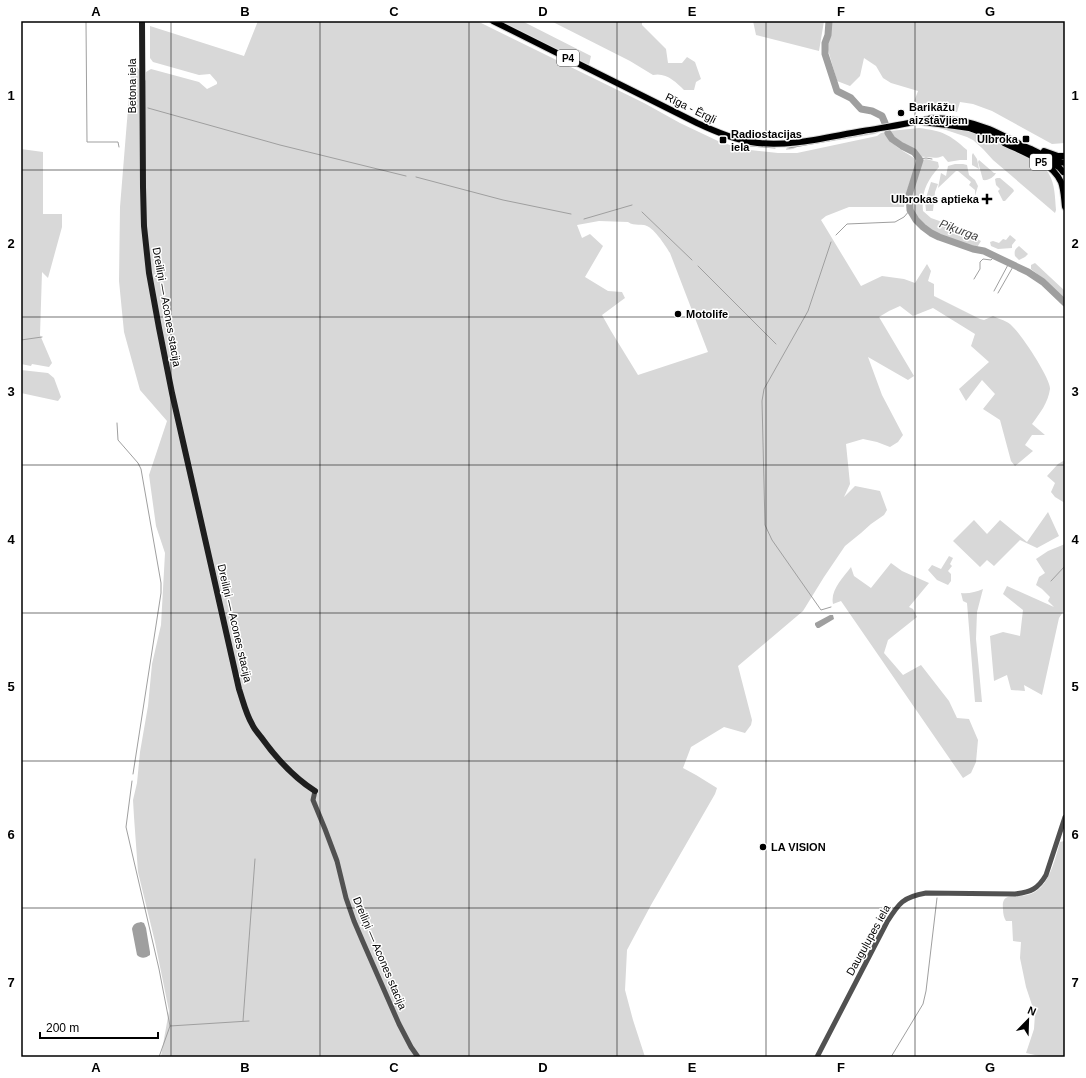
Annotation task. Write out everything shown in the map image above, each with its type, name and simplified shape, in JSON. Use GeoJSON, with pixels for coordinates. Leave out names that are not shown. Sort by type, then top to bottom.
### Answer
{"type":"FeatureCollection","features":[{"type":"Feature","properties":{"kind":"main road","name":"Betona iela"},"geometry":{"type":"LineString","coordinates":[[142,21],[142,151]]}},
{"type":"Feature","properties":{"kind":"main road","name":"Rīga - Ērgļi"},"geometry":{"type":"LineString","coordinates":[[493,21],[728,137],[745,141],[772,144],[801,142],[932,118],[946,119],[970,123],[990,130],[1047,156],[1065,169]]}},
{"type":"Feature","properties":{"kind":"main road","name":"Rīga - Ērgļi"},"geometry":{"type":"LineString","coordinates":[[919,121],[962,127],[977,131],[1006,141],[1065,169]]}},
{"type":"Feature","properties":{"kind":"main road","name":"P4"},"geometry":{"type":"LineString","coordinates":[[990,130],[1056,155],[1065,156]]}},
{"type":"Feature","properties":{"kind":"main road","name":"P5"},"geometry":{"type":"LineString","coordinates":[[1000,140],[1033,156],[1056,174],[1061,183],[1065,207]]}},
{"type":"Feature","properties":{"kind":"main road","name":"Dreiliņi — Acones stacija"},"geometry":{"type":"LineString","coordinates":[[142,151],[146,255],[158,328],[239,689],[252,724],[273,753],[291,773],[315,791]]}},
{"type":"Feature","properties":{"kind":"street","name":"Dreiliņi — Acones stacija"},"geometry":{"type":"LineString","coordinates":[[315,791],[313,800],[337,861],[346,898],[357,928],[399,1024],[418,1057]]}},
{"type":"Feature","properties":{"kind":"street","name":"Dauguļupes iela"},"geometry":{"type":"LineString","coordinates":[[817,1057],[888,922],[900,903],[907,898],[926,893],[1000,894],[1025,893],[1032,890],[1042,882],[1046,875],[1065,817]]}},
{"type":"Feature","properties":{"kind":"shaded area"},"geometry":{"type":"Polygon","coordinates":[[[258,21],[477,21],[644,103],[680,123],[718,141],[733,146],[750,150],[778,153],[797,153],[877,136],[886,132],[887,136],[894,144],[917,160],[907,191],[904,207],[849,207],[826,216],[821,220],[861,286],[882,276],[904,279],[915,283],[927,264],[931,271],[928,281],[934,284],[934,296],[980,319],[984,320],[993,316],[1006,321],[1022,338],[1046,376],[1050,389],[1043,408],[1032,424],[1045,435],[1032,435],[1025,445],[1033,451],[1015,466],[1011,461],[1000,420],[983,409],[995,394],[982,380],[966,401],[959,389],[989,362],[971,346],[975,334],[933,308],[913,316],[900,306],[879,317],[914,376],[908,380],[868,357],[882,395],[903,435],[898,442],[890,447],[863,439],[846,444],[850,484],[844,497],[855,486],[880,491],[887,510],[884,515],[845,546],[803,611],[738,666],[752,720],[751,725],[745,733],[724,727],[691,747],[683,768],[717,788],[627,950],[625,990],[645,1057],[161,1056],[169,1011],[155,942],[138,872],[133,800],[137,783],[140,752],[148,706],[152,664],[161,625],[165,553],[156,526],[149,475],[167,421],[140,390],[124,332],[119,281],[120,207],[132,59],[146,81],[146,72],[151,69],[199,82],[207,89],[217,84],[210,74],[199,75],[153,62],[150,58],[150,26],[244,56],[258,21]],[[599,221],[577,225],[582,238],[590,234],[603,246],[585,277],[608,291],[622,292],[625,298],[602,315],[638,375],[708,352],[670,253],[658,236],[647,226],[628,222],[599,221]]]}},
{"type":"Feature","properties":{"kind":"shaded area"},"geometry":{"type":"Polygon","coordinates":[[[501,21],[522,21],[591,56],[589,65],[501,21]]]}},
{"type":"Feature","properties":{"kind":"shaded area"},"geometry":{"type":"Polygon","coordinates":[[[551,21],[642,21],[642,25],[666,49],[668,63],[682,63],[687,57],[695,62],[701,79],[696,82],[694,90],[684,90],[666,76],[658,74],[653,75],[630,61],[551,21]]]}},
{"type":"Feature","properties":{"kind":"shaded area"},"geometry":{"type":"Polygon","coordinates":[[[753,21],[824,21],[819,51],[756,35],[753,21]]]}},
{"type":"Feature","properties":{"kind":"shaded area"},"geometry":{"type":"Polygon","coordinates":[[[830,21],[1065,21],[1065,143],[1052,144],[992,111],[973,104],[960,102],[957,112],[917,109],[912,107],[918,91],[891,83],[883,78],[876,66],[864,58],[860,76],[850,86],[837,81],[826,43],[830,21]]]}},
{"type":"Feature","properties":{"kind":"shaded area"},"geometry":{"type":"Polygon","coordinates":[[[937,127],[970,132],[1001,143],[1036,161],[1044,168],[1051,178],[1054,187],[1055,213],[993,160],[973,140],[937,127]]]}},
{"type":"Feature","properties":{"kind":"shaded area"},"geometry":{"type":"Polygon","coordinates":[[[919,128],[940,132],[955,140],[967,150],[967,160],[948,162],[943,156],[937,158],[920,157],[915,151],[891,135],[890,131],[919,128]]]}},
{"type":"Feature","properties":{"kind":"shaded area"},"geometry":{"type":"Polygon","coordinates":[[[879,131],[875,134],[786,150],[789,146],[879,131]]]}},
{"type":"Feature","properties":{"kind":"shaded area"},"geometry":{"type":"Polygon","coordinates":[[[21,149],[43,152],[43,214],[62,214],[62,227],[48,278],[42,272],[40,335],[52,363],[49,367],[21,364],[21,149]]]}},
{"type":"Feature","properties":{"kind":"shaded area"},"geometry":{"type":"Polygon","coordinates":[[[973,153],[977,159],[979,169],[972,165],[973,153]]]}},
{"type":"Feature","properties":{"kind":"shaded area"},"geometry":{"type":"Polygon","coordinates":[[[926,159],[938,162],[939,167],[928,182],[924,192],[923,211],[931,218],[945,223],[981,241],[976,249],[947,239],[936,233],[919,220],[914,212],[911,202],[912,192],[923,160],[926,159]]]}},
{"type":"Feature","properties":{"kind":"shaded area"},"geometry":{"type":"Polygon","coordinates":[[[979,160],[994,173],[996,173],[987,180],[983,180],[978,162],[979,160]]]}},
{"type":"Feature","properties":{"kind":"shaded area"},"geometry":{"type":"Polygon","coordinates":[[[963,164],[967,165],[969,175],[975,180],[978,186],[975,196],[975,190],[969,185],[971,182],[958,171],[956,171],[938,188],[941,173],[946,176],[948,166],[963,164]]]}},
{"type":"Feature","properties":{"kind":"shaded area"},"geometry":{"type":"Polygon","coordinates":[[[1000,178],[1014,191],[1005,201],[1003,201],[998,191],[1000,189],[996,185],[995,179],[1000,178]]]}},
{"type":"Feature","properties":{"kind":"shaded area"},"geometry":{"type":"Polygon","coordinates":[[[931,182],[938,184],[935,192],[933,211],[926,211],[925,201],[931,182]]]}},
{"type":"Feature","properties":{"kind":"shaded area"},"geometry":{"type":"Polygon","coordinates":[[[1010,235],[1016,240],[1012,245],[1012,248],[998,249],[991,246],[990,242],[993,241],[999,243],[1003,239],[1006,240],[1010,235]]]}},
{"type":"Feature","properties":{"kind":"shaded area"},"geometry":{"type":"Polygon","coordinates":[[[1019,246],[1028,254],[1019,260],[1015,256],[1015,253],[1019,246]]]}},
{"type":"Feature","properties":{"kind":"shaded area"},"geometry":{"type":"Polygon","coordinates":[[[1035,263],[1065,291],[1065,301],[1045,280],[1031,269],[1031,265],[1035,263]]]}},
{"type":"Feature","properties":{"kind":"shaded area"},"geometry":{"type":"Polygon","coordinates":[[[21,370],[48,373],[54,378],[61,397],[58,401],[21,393],[21,370]]]}},
{"type":"Feature","properties":{"kind":"shaded area"},"geometry":{"type":"Polygon","coordinates":[[[1065,460],[1065,503],[1055,497],[1051,492],[1055,483],[1047,476],[1058,464],[1065,460]]]}},
{"type":"Feature","properties":{"kind":"shaded area"},"geometry":{"type":"Polygon","coordinates":[[[1048,512],[1059,536],[1037,548],[1020,540],[994,566],[987,560],[980,567],[953,541],[974,520],[987,534],[1000,520],[1027,542],[1048,512]]]}},
{"type":"Feature","properties":{"kind":"shaded area"},"geometry":{"type":"Polygon","coordinates":[[[1065,544],[1065,609],[1059,618],[1042,695],[1024,685],[1025,691],[1011,690],[1007,675],[994,681],[990,636],[1003,632],[1020,636],[1023,610],[1003,594],[1007,586],[1054,607],[1048,601],[1050,597],[1036,585],[1039,577],[1045,573],[1036,559],[1048,551],[1065,544]]]}},
{"type":"Feature","properties":{"kind":"shaded area"},"geometry":{"type":"Polygon","coordinates":[[[949,556],[953,558],[950,564],[952,566],[948,571],[951,574],[951,581],[948,585],[937,580],[928,570],[932,565],[941,569],[949,556]]]}},
{"type":"Feature","properties":{"kind":"shaded area"},"geometry":{"type":"Polygon","coordinates":[[[891,563],[902,571],[929,583],[909,607],[913,609],[917,617],[888,640],[884,653],[903,675],[921,665],[949,701],[957,718],[969,719],[978,740],[976,762],[971,773],[963,778],[841,601],[833,604],[833,594],[835,589],[851,567],[854,576],[871,588],[891,563]]]}},
{"type":"Feature","properties":{"kind":"shaded area"},"geometry":{"type":"Polygon","coordinates":[[[983,589],[977,612],[976,639],[982,702],[975,702],[967,603],[963,601],[961,593],[983,589]]]}},
{"type":"Feature","properties":{"kind":"shaded area"},"geometry":{"type":"Polygon","coordinates":[[[830,615],[833,615],[834,619],[817,628],[815,623],[830,615]]]}},
{"type":"Feature","properties":{"kind":"shaded area"},"geometry":{"type":"Polygon","coordinates":[[[1065,841],[1065,1057],[1044,1057],[1026,1053],[1034,1029],[1035,1014],[1026,987],[1020,958],[1021,942],[1013,941],[1012,921],[1005,920],[1003,903],[1007,897],[1010,896],[1029,895],[1045,883],[1055,860],[1060,842],[1065,841]]]}},
{"type":"Feature","properties":{"kind":"shaded area"},"geometry":{"type":"Polygon","coordinates":[[[141,922],[144,923],[146,928],[150,952],[150,955],[144,958],[137,955],[132,929],[135,924],[141,922]]]}},
{"type":"Feature","properties":{"kind":"waterway"},"geometry":{"type":"LineString","coordinates":[[86,21],[87,142],[118,142],[119,147]]}},
{"type":"Feature","properties":{"kind":"waterway","name":"Piķurga"},"geometry":{"type":"LineString","coordinates":[[829,21],[828,35],[825,43],[825,54],[837,91],[851,98],[861,109],[872,111],[882,116],[885,123]]}},
{"type":"Feature","properties":{"kind":"waterway"},"geometry":{"type":"LineString","coordinates":[[148,108],[280,145],[406,176]]}},
{"type":"Feature","properties":{"kind":"waterway"},"geometry":{"type":"LineString","coordinates":[[789,148],[877,132]]}},
{"type":"Feature","properties":{"kind":"waterway","name":"Piķurga"},"geometry":{"type":"LineString","coordinates":[[888,133],[892,139],[914,152],[920,160],[909,195],[910,210],[916,220],[923,227],[939,237],[973,249],[984,251],[1028,272],[1043,282],[1065,303]]}},
{"type":"Feature","properties":{"kind":"waterway"},"geometry":{"type":"LineString","coordinates":[[750,146],[775,148]]}},
{"type":"Feature","properties":{"kind":"waterway"},"geometry":{"type":"LineString","coordinates":[[919,159],[932,159]]}},
{"type":"Feature","properties":{"kind":"waterway"},"geometry":{"type":"LineString","coordinates":[[416,177],[503,200],[571,214]]}},
{"type":"Feature","properties":{"kind":"waterway"},"geometry":{"type":"LineString","coordinates":[[584,219],[632,205]]}},
{"type":"Feature","properties":{"kind":"waterway"},"geometry":{"type":"LineString","coordinates":[[836,235],[847,224],[895,222],[904,217],[910,210]]}},
{"type":"Feature","properties":{"kind":"waterway"},"geometry":{"type":"LineString","coordinates":[[642,212],[692,260]]}},
{"type":"Feature","properties":{"kind":"waterway"},"geometry":{"type":"LineString","coordinates":[[831,242],[808,311],[764,389],[762,401],[765,525],[772,540],[821,610],[831,607]]}},
{"type":"Feature","properties":{"kind":"waterway"},"geometry":{"type":"LineString","coordinates":[[974,279],[980,269],[980,262],[983,259],[991,260],[995,256]]}},
{"type":"Feature","properties":{"kind":"waterway"},"geometry":{"type":"LineString","coordinates":[[994,291],[1009,263]]}},
{"type":"Feature","properties":{"kind":"waterway"},"geometry":{"type":"LineString","coordinates":[[998,293],[1014,265]]}},
{"type":"Feature","properties":{"kind":"waterway"},"geometry":{"type":"LineString","coordinates":[[698,266],[776,344]]}},
{"type":"Feature","properties":{"kind":"waterway"},"geometry":{"type":"LineString","coordinates":[[21,340],[42,337]]}},
{"type":"Feature","properties":{"kind":"waterway"},"geometry":{"type":"LineString","coordinates":[[117,423],[118,440],[138,463],[141,469],[161,583],[161,593],[133,774]]}},
{"type":"Feature","properties":{"kind":"waterway"},"geometry":{"type":"LineString","coordinates":[[1051,581],[1065,566]]}},
{"type":"Feature","properties":{"kind":"waterway"},"geometry":{"type":"LineString","coordinates":[[132,781],[126,827],[159,969],[170,1026],[159,1057]]}},
{"type":"Feature","properties":{"kind":"waterway"},"geometry":{"type":"LineString","coordinates":[[243,1021],[255,859]]}},
{"type":"Feature","properties":{"kind":"waterway"},"geometry":{"type":"LineString","coordinates":[[891,1057],[923,1004],[926,991],[937,898]]}},
{"type":"Feature","properties":{"kind":"waterway"},"geometry":{"type":"LineString","coordinates":[[170,1026],[249,1021]]}},
{"type":"Feature","properties":{"kind":"place","name":"Barikāžu aizstāvjiem"},"geometry":{"type":"Point","coordinates":[901,113]}},
{"type":"Feature","properties":{"kind":"place","name":"Ulbroka"},"geometry":{"type":"Point","coordinates":[1026,139]}},
{"type":"Feature","properties":{"kind":"place","name":"Radiostacijas iela"},"geometry":{"type":"Point","coordinates":[723,140]}},
{"type":"Feature","properties":{"kind":"place","name":"Ulbrokas aptieka"},"geometry":{"type":"Point","coordinates":[987,199]}},
{"type":"Feature","properties":{"kind":"place","name":"Motolife"},"geometry":{"type":"Point","coordinates":[678,314]}},
{"type":"Feature","properties":{"kind":"place","name":"LA VISION"},"geometry":{"type":"Point","coordinates":[763,847]}}]}
